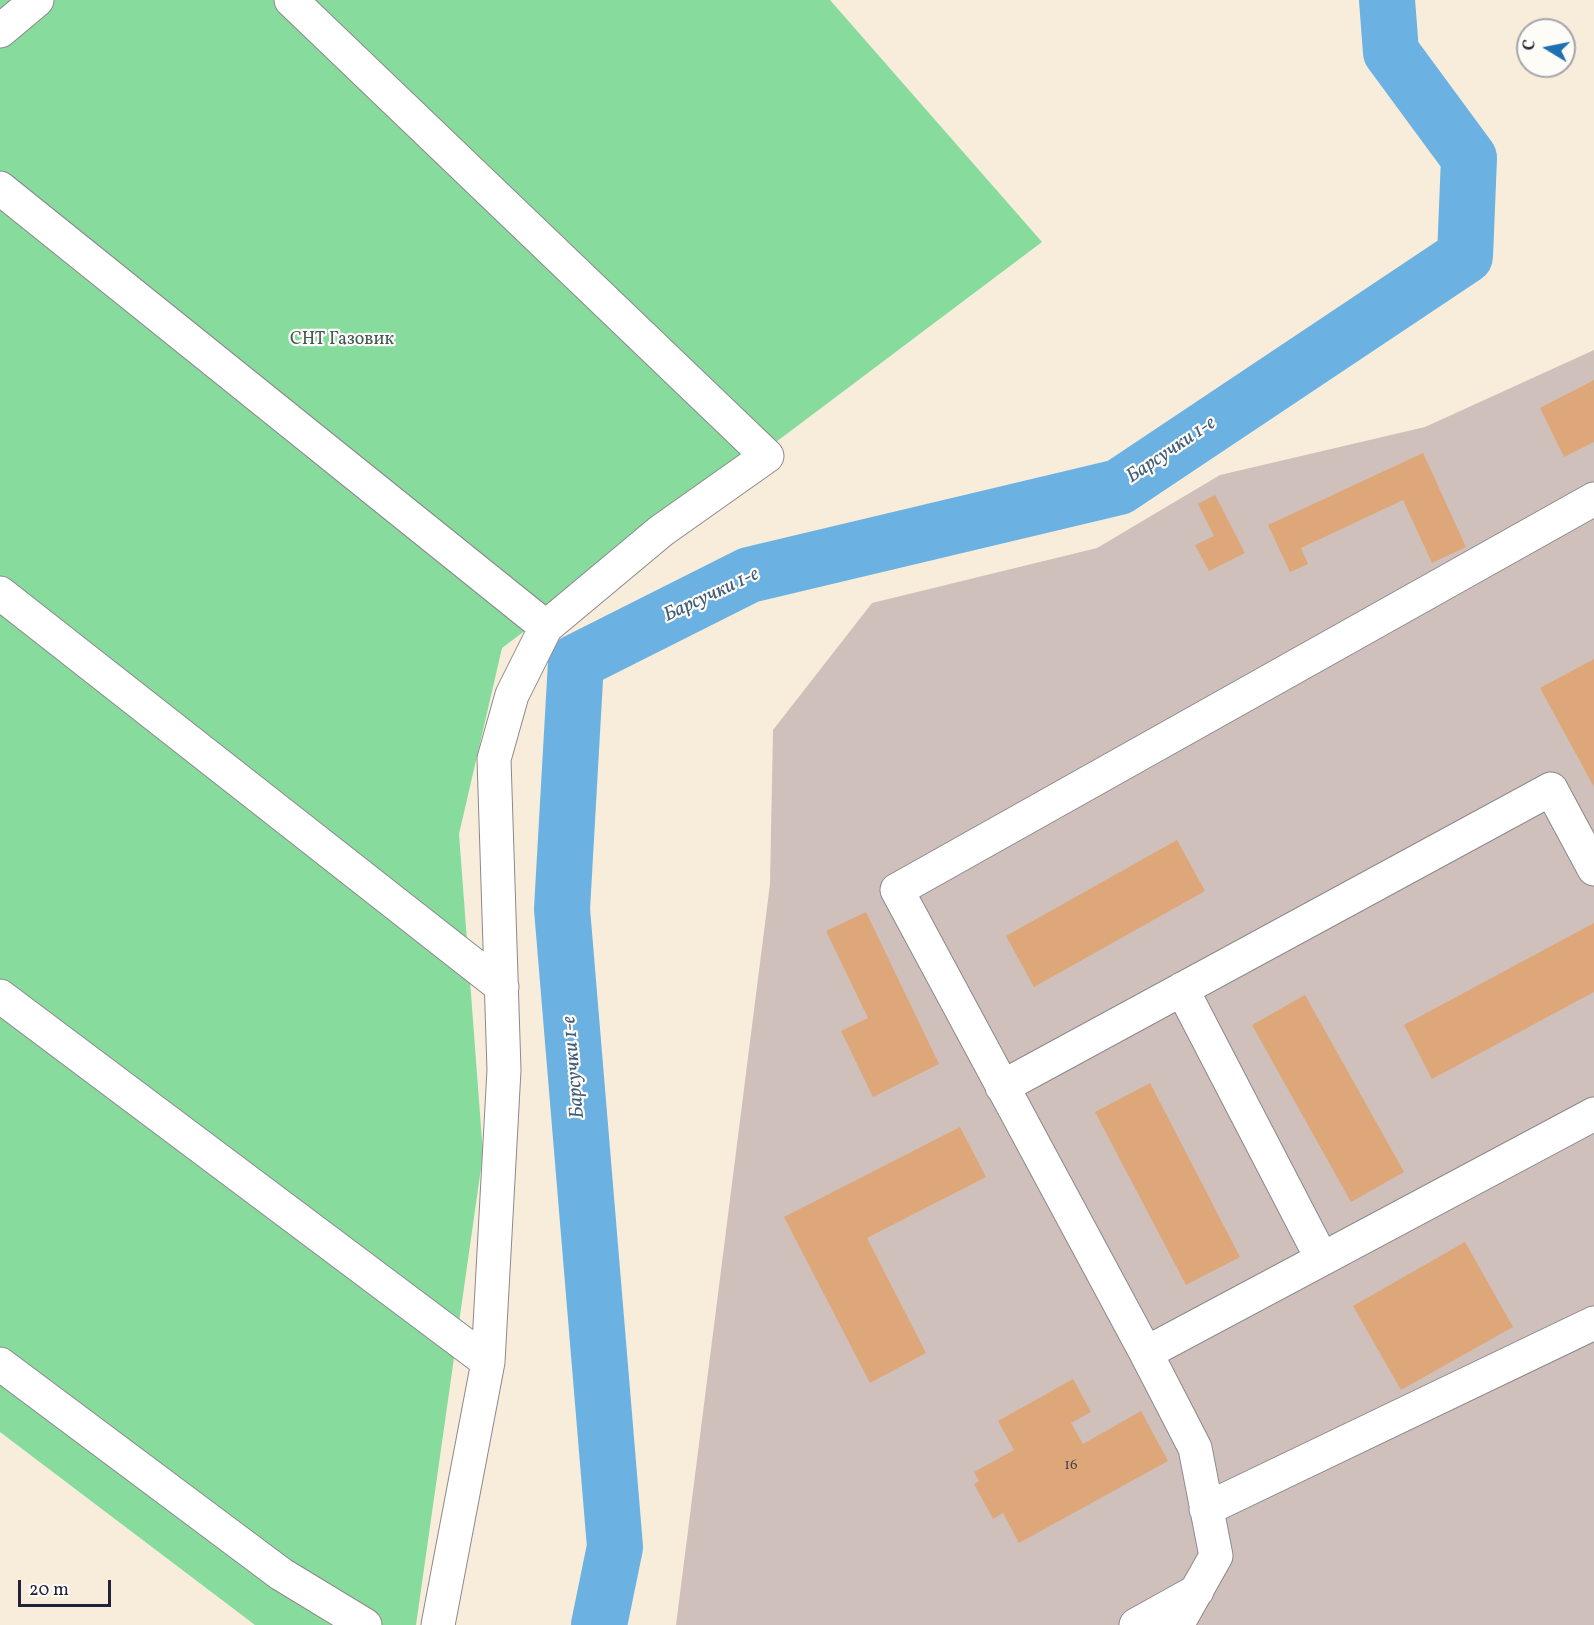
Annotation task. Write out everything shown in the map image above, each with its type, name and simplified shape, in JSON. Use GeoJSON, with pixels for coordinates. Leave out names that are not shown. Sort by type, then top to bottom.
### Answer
{"type":"FeatureCollection","features":[{"type":"Feature","properties":{"kind":"lane"},"geometry":{"type":"LineString","coordinates":[[0,31],[38,0]]}},
{"type":"Feature","properties":{"kind":"lane"},"geometry":{"type":"LineString","coordinates":[[291,0],[767,456],[661,531],[546,627],[512,696],[494,759],[504,1071],[488,1362],[438,1625]]}},
{"type":"Feature","properties":{"kind":"lane"},"geometry":{"type":"LineString","coordinates":[[0,188],[546,627]]}},
{"type":"Feature","properties":{"kind":"lane"},"geometry":{"type":"LineString","coordinates":[[1177,1625],[1216,1556],[1195,1448],[897,890],[1594,499]]}},
{"type":"Feature","properties":{"kind":"lane"},"geometry":{"type":"LineString","coordinates":[[0,593],[502,987]]}},
{"type":"Feature","properties":{"kind":"lane"},"geometry":{"type":"LineString","coordinates":[[1002,1087],[1551,789],[1594,869]]}},
{"type":"Feature","properties":{"kind":"lane"},"geometry":{"type":"LineString","coordinates":[[1182,989],[1322,1259]]}},
{"type":"Feature","properties":{"kind":"lane"},"geometry":{"type":"LineString","coordinates":[[0,996],[488,1362]]}},
{"type":"Feature","properties":{"kind":"lane"},"geometry":{"type":"LineString","coordinates":[[1146,1353],[1594,1114]]}},
{"type":"Feature","properties":{"kind":"lane"},"geometry":{"type":"LineString","coordinates":[[1206,1509],[1594,1323]]}},
{"type":"Feature","properties":{"kind":"lane"},"geometry":{"type":"LineString","coordinates":[[0,1364],[281,1574],[365,1625]]}},
{"type":"Feature","properties":{"kind":"lane"},"geometry":{"type":"LineString","coordinates":[[1136,1625],[1197,1591]]}},
{"type":"Feature","properties":{"kind":"shaded area"},"geometry":{"type":"Polygon","coordinates":[[[1594,350],[1594,1625],[676,1625],[770,884],[773,730],[872,603],[1097,548],[1220,475],[1425,427],[1594,350]]]}},
{"type":"Feature","properties":{"kind":"green space","name":"СНТ Газовик"},"geometry":{"type":"Polygon","coordinates":[[[0,0],[830,0],[1042,242],[502,648],[459,834],[483,1154],[416,1625],[255,1625],[0,1432],[0,0]]]}},
{"type":"Feature","properties":{"kind":"building"},"geometry":{"type":"Polygon","coordinates":[[[1594,380],[1594,442],[1564,457],[1540,408],[1594,380]]]}},
{"type":"Feature","properties":{"kind":"building"},"geometry":{"type":"Polygon","coordinates":[[[1423,453],[1466,547],[1432,563],[1403,500],[1301,548],[1308,564],[1290,572],[1268,525],[1423,453]]]}},
{"type":"Feature","properties":{"kind":"building"},"geometry":{"type":"Polygon","coordinates":[[[1215,495],[1245,553],[1209,571],[1195,545],[1214,536],[1198,504],[1215,495]]]}},
{"type":"Feature","properties":{"kind":"building"},"geometry":{"type":"Polygon","coordinates":[[[1594,659],[1594,787],[1540,688],[1594,659]]]}},
{"type":"Feature","properties":{"kind":"building"},"geometry":{"type":"Polygon","coordinates":[[[1177,840],[1205,891],[1034,987],[1006,936],[1177,840]]]}},
{"type":"Feature","properties":{"kind":"building"},"geometry":{"type":"Polygon","coordinates":[[[866,912],[939,1064],[873,1097],[841,1031],[868,1018],[826,931],[866,912]]]}},
{"type":"Feature","properties":{"kind":"building"},"geometry":{"type":"Polygon","coordinates":[[[1594,923],[1594,992],[1432,1079],[1404,1025],[1594,923]]]}},
{"type":"Feature","properties":{"kind":"building"},"geometry":{"type":"Polygon","coordinates":[[[1305,995],[1404,1172],[1351,1202],[1252,1025],[1305,995]]]}},
{"type":"Feature","properties":{"kind":"building"},"geometry":{"type":"Polygon","coordinates":[[[1150,1083],[1240,1257],[1186,1285],[1095,1112],[1150,1083]]]}},
{"type":"Feature","properties":{"kind":"building"},"geometry":{"type":"Polygon","coordinates":[[[960,1127],[986,1177],[867,1238],[926,1353],[870,1383],[784,1217],[960,1127]]]}},
{"type":"Feature","properties":{"kind":"building"},"geometry":{"type":"Polygon","coordinates":[[[1465,1242],[1513,1327],[1401,1390],[1353,1306],[1465,1242]]]}},
{"type":"Feature","properties":{"kind":"building"},"geometry":{"type":"Polygon","coordinates":[[[1073,1379],[1091,1412],[1071,1423],[1083,1444],[1141,1411],[1168,1461],[1019,1543],[1003,1513],[993,1519],[974,1484],[979,1481],[974,1472],[1014,1450],[998,1421],[1073,1379]]]}},
{"type":"Feature","properties":{"kind":"waterway","name":"Барсучки 1-е"},"geometry":{"type":"LineString","coordinates":[[599,1625],[615,1547],[562,909],[576,662],[749,575],[1119,487],[1465,256],[1469,158],[1391,52],[1387,0]]}}]}
